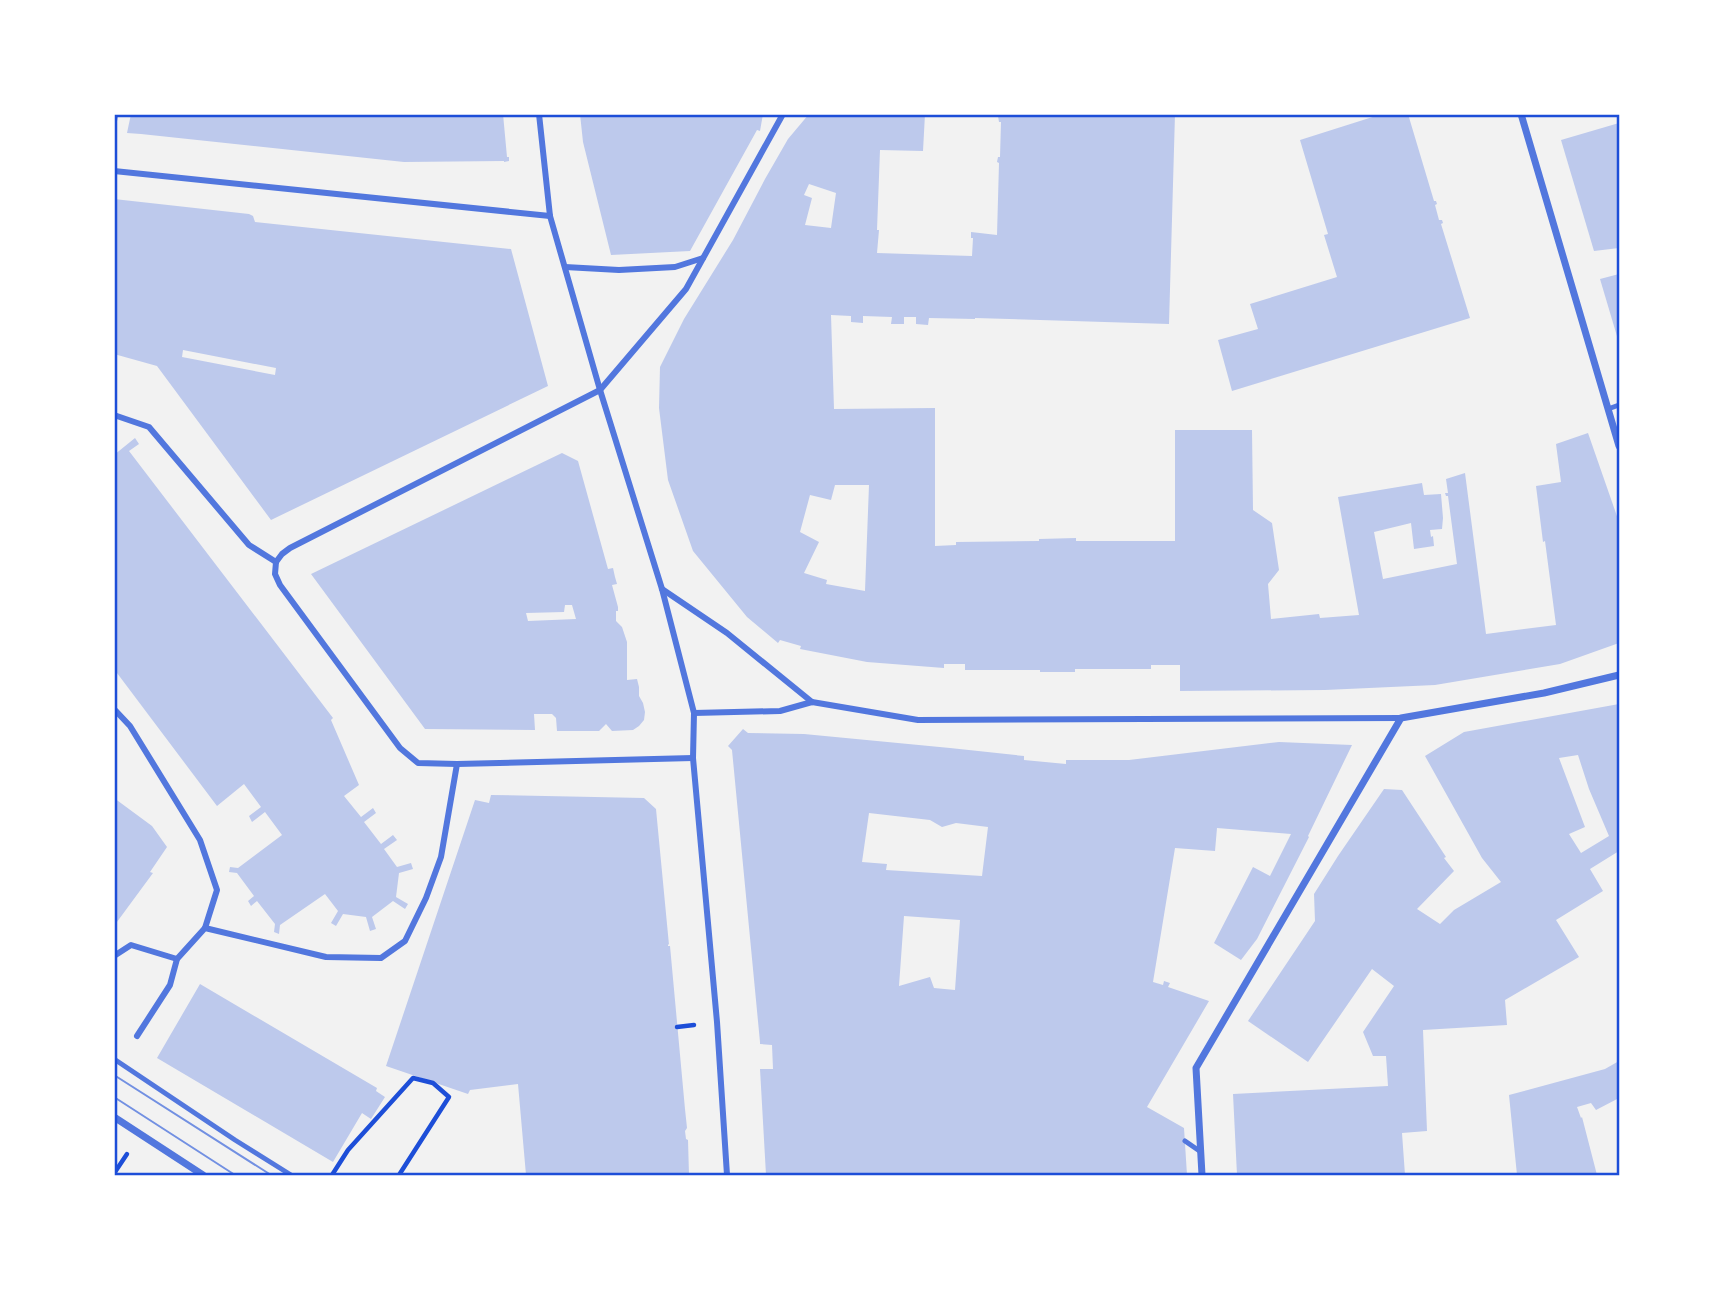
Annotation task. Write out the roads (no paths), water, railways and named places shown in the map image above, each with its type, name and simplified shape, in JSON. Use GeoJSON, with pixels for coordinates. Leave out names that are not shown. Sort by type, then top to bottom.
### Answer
{"type":"FeatureCollection","features":[{"type":"Feature","properties":{"kind":"street"},"geometry":{"type":"LineString","coordinates":[[114,121],[115,114]]}},
{"type":"Feature","properties":{"kind":"street"},"geometry":{"type":"LineString","coordinates":[[539,114],[550,216],[600,390],[662,589],[694,713],[693,758],[717,1022],[727,1175]]}},
{"type":"Feature","properties":{"kind":"street"},"geometry":{"type":"LineString","coordinates":[[693,758],[418,763],[400,748],[280,585],[275,574],[276,562],[290,548],[600,390],[686,289],[783,114]]}},
{"type":"Feature","properties":{"kind":"street"},"geometry":{"type":"LineString","coordinates":[[1521,114],[1619,446]]}},
{"type":"Feature","properties":{"kind":"street"},"geometry":{"type":"LineString","coordinates":[[114,171],[550,216]]}},
{"type":"Feature","properties":{"kind":"street"},"geometry":{"type":"LineString","coordinates":[[565,267],[619,270],[676,267],[703,258]]}},
{"type":"Feature","properties":{"kind":"street"},"geometry":{"type":"LineString","coordinates":[[114,415],[149,428],[248,545],[276,562]]}},
{"type":"Feature","properties":{"kind":"street"},"geometry":{"type":"LineString","coordinates":[[662,589],[727,633],[812,702]]}},
{"type":"Feature","properties":{"kind":"street"},"geometry":{"type":"LineString","coordinates":[[694,713],[780,711],[812,702],[918,720],[1401,718],[1544,693],[1619,675]]}},
{"type":"Feature","properties":{"kind":"street"},"geometry":{"type":"LineString","coordinates":[[114,709],[130,726],[200,840],[217,890],[205,928],[177,959],[170,985],[137,1036]]}},
{"type":"Feature","properties":{"kind":"street"},"geometry":{"type":"LineString","coordinates":[[1202,1175],[1196,1068],[1401,718]]}},
{"type":"Feature","properties":{"kind":"street"},"geometry":{"type":"LineString","coordinates":[[205,928],[326,957],[382,958],[405,941],[426,898],[441,857],[457,764]]}},
{"type":"Feature","properties":{"kind":"street"},"geometry":{"type":"LineString","coordinates":[[114,956],[131,945],[177,959]]}},
{"type":"Feature","properties":{"kind":"street"},"geometry":{"type":"LineString","coordinates":[[114,1117],[203,1175]]}},
{"type":"Feature","properties":{"kind":"lane"},"geometry":{"type":"LineString","coordinates":[[1608,409],[1619,405]]}},
{"type":"Feature","properties":{"kind":"lane"},"geometry":{"type":"LineString","coordinates":[[114,1059],[291,1175]]}},
{"type":"Feature","properties":{"kind":"lane"},"geometry":{"type":"LineString","coordinates":[[1185,1142],[1201,1152]]}},
{"type":"Feature","properties":{"kind":"tram line"},"geometry":{"type":"LineString","coordinates":[[114,1075],[271,1175]]}},
{"type":"Feature","properties":{"kind":"tram line"},"geometry":{"type":"LineString","coordinates":[[114,1097],[235,1175]]}}]}
